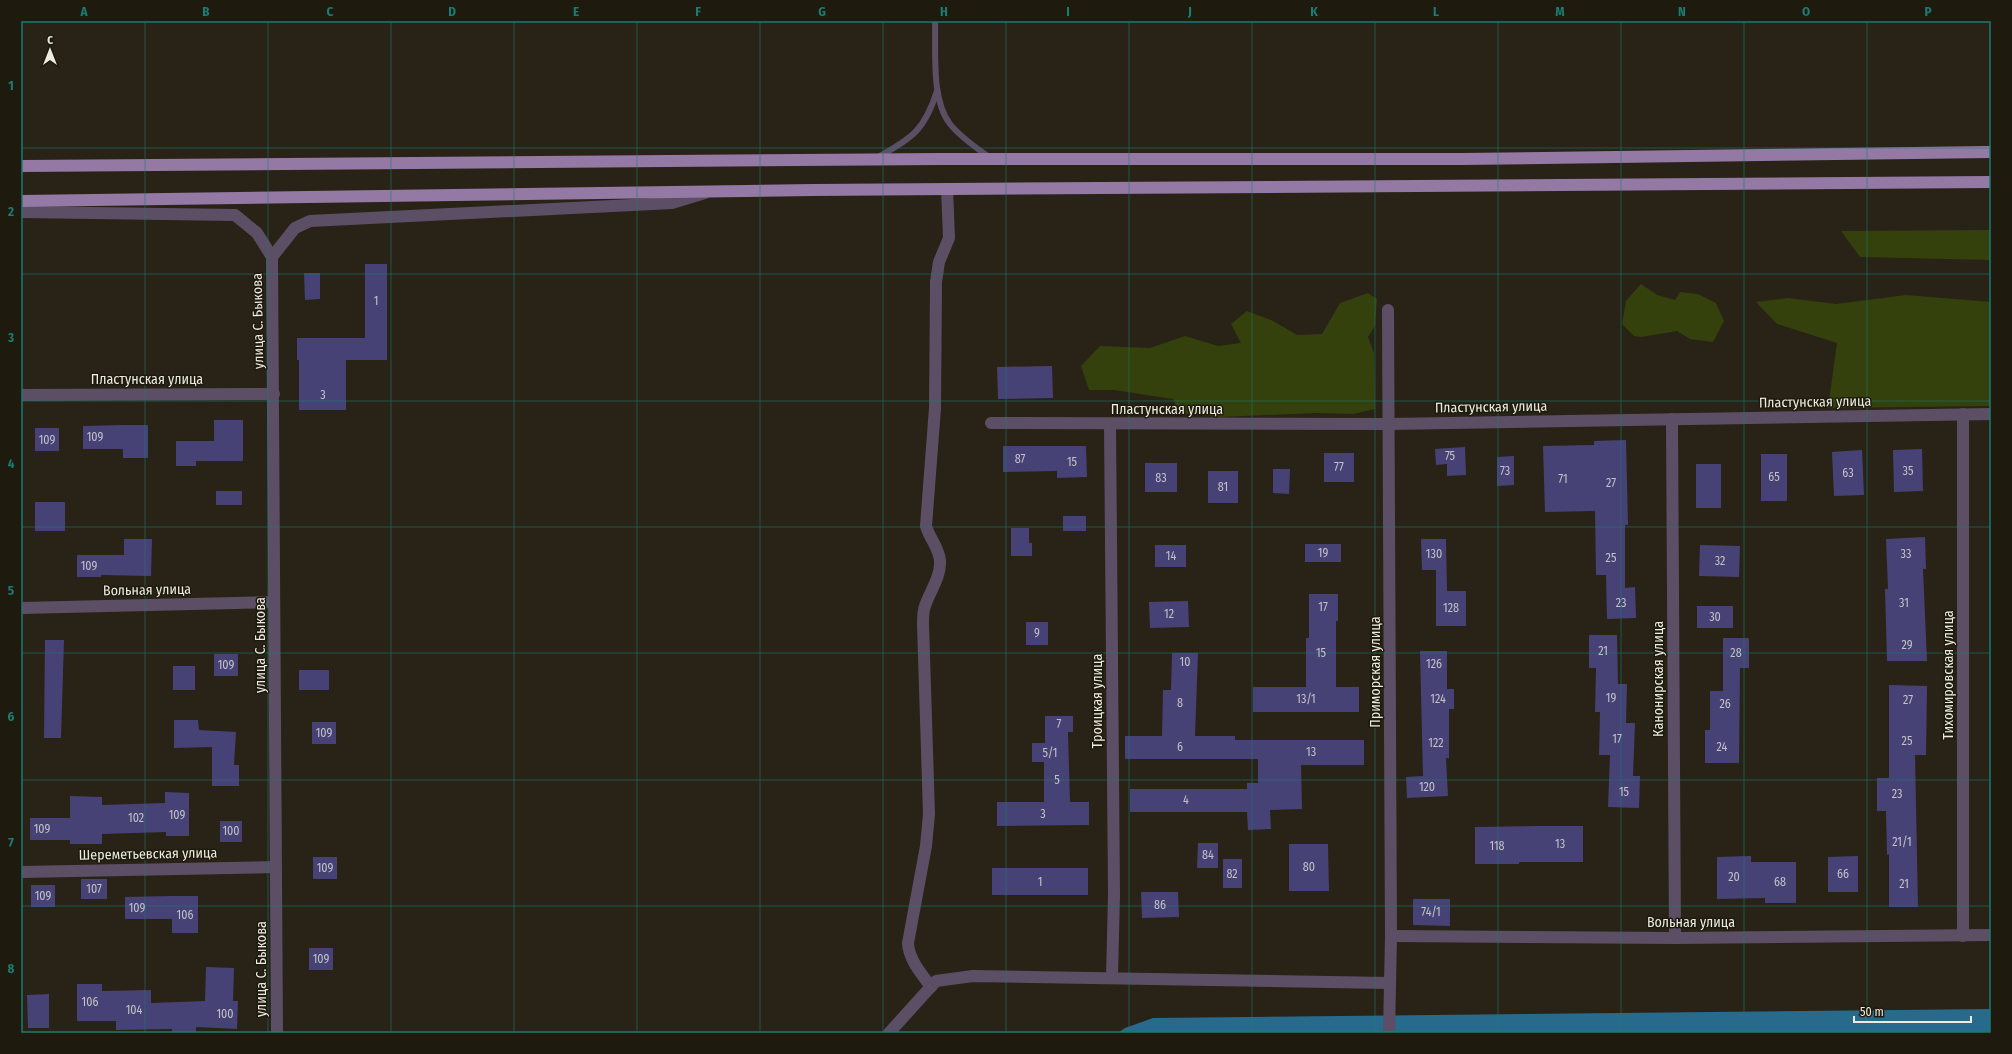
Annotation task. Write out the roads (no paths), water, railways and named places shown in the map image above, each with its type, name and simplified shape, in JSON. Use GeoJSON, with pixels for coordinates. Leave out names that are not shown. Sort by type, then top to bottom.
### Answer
{"type":"FeatureCollection","features":[{"type":"Feature","properties":{"kind":"main road"},"geometry":{"type":"LineString","coordinates":[[21,166],[992,159],[1462,159],[1991,152]]}},
{"type":"Feature","properties":{"kind":"main road"},"geometry":{"type":"LineString","coordinates":[[21,201],[947,189],[1991,182]]}},
{"type":"Feature","properties":{"kind":"street"},"geometry":{"type":"LineString","coordinates":[[931,987],[912,960],[908,943],[926,846],[929,814],[923,624],[924,607],[938,576],[940,562],[938,551],[928,534],[926,526],[935,408],[936,282],[939,262],[949,238],[947,189]]}},
{"type":"Feature","properties":{"kind":"street"},"geometry":{"type":"LineString","coordinates":[[21,212],[235,215],[257,233],[272,257],[295,228],[310,221],[672,203],[707,192]]}},
{"type":"Feature","properties":{"kind":"street","name":"улица С. Быкова"},"geometry":{"type":"LineString","coordinates":[[272,257],[277,1033]]}},
{"type":"Feature","properties":{"kind":"street","name":"Приморская улица"},"geometry":{"type":"LineString","coordinates":[[1388,310],[1391,936],[1388,1009],[1389,1033]]}},
{"type":"Feature","properties":{"kind":"street","name":"Пластунская улица"},"geometry":{"type":"LineString","coordinates":[[21,395],[274,394]]}},
{"type":"Feature","properties":{"kind":"street","name":"Тихомировская улица"},"geometry":{"type":"LineString","coordinates":[[1963,414],[1963,936]]}},
{"type":"Feature","properties":{"kind":"street","name":"Пластунская улица"},"geometry":{"type":"LineString","coordinates":[[991,423],[1388,424],[1991,414]]}},
{"type":"Feature","properties":{"kind":"street","name":"Канонирская улица"},"geometry":{"type":"LineString","coordinates":[[1672,419],[1674,938]]}},
{"type":"Feature","properties":{"kind":"street","name":"Троицкая улица"},"geometry":{"type":"LineString","coordinates":[[1110,424],[1114,894],[1112,978]]}},
{"type":"Feature","properties":{"kind":"street","name":"Вольная улица"},"geometry":{"type":"LineString","coordinates":[[21,608],[274,602]]}},
{"type":"Feature","properties":{"kind":"street","name":"Шереметьевская улица"},"geometry":{"type":"LineString","coordinates":[[21,872],[276,866]]}},
{"type":"Feature","properties":{"kind":"street","name":"Вольная улица"},"geometry":{"type":"LineString","coordinates":[[1391,936],[1674,938],[1991,935]]}},
{"type":"Feature","properties":{"kind":"street"},"geometry":{"type":"LineString","coordinates":[[889,1033],[936,981],[973,976],[1389,983]]}},
{"type":"Feature","properties":{"kind":"lane"},"geometry":{"type":"LineString","coordinates":[[935,21],[937,91],[942,112],[950,124],[992,159]]}},
{"type":"Feature","properties":{"kind":"lane"},"geometry":{"type":"LineString","coordinates":[[873,160],[902,144],[920,128],[931,111],[937,91]]}},
{"type":"Feature","properties":{"kind":"water"},"geometry":{"type":"Polygon","coordinates":[[[1991,1009],[1991,1033],[1118,1033],[1125,1028],[1153,1018],[1991,1009]]]}}]}
